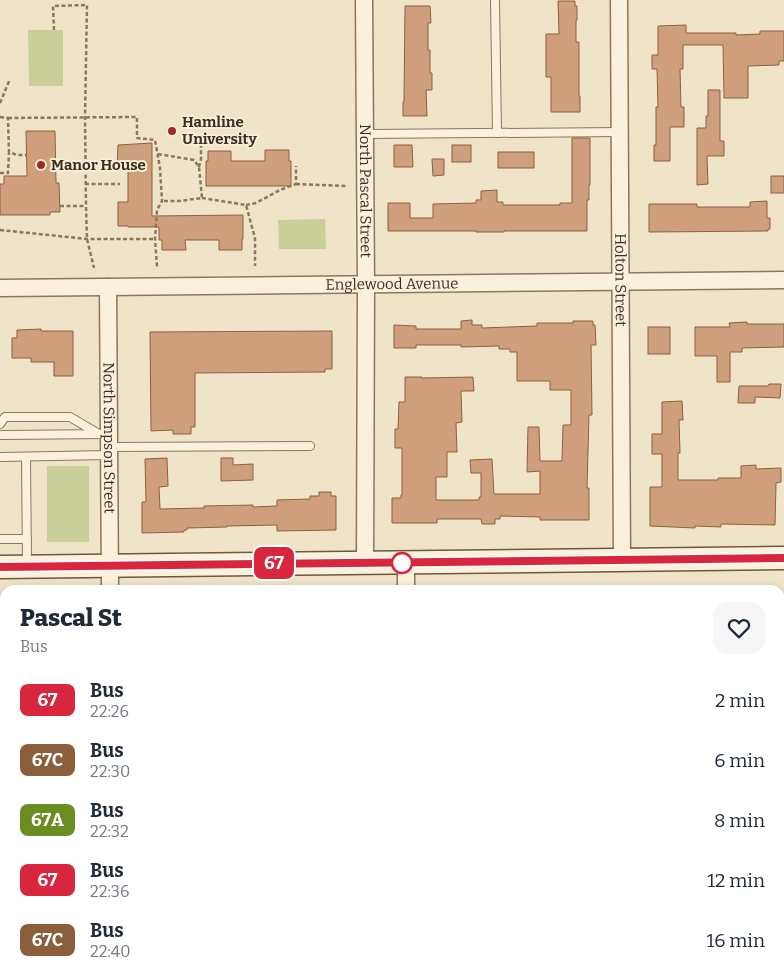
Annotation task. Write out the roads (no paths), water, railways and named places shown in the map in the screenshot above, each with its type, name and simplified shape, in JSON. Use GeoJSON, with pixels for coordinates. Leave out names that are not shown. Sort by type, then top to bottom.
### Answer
{"type":"FeatureCollection","features":[{"type":"Feature","properties":{"kind":"street","name":"North Pascal Street"},"geometry":{"type":"LineString","coordinates":[[364,0],[366,285],[364,563]]}},
{"type":"Feature","properties":{"kind":"street","name":"Holton Street"},"geometry":{"type":"LineString","coordinates":[[618,0],[622,559]]}},
{"type":"Feature","properties":{"kind":"street","name":"Englewood Avenue"},"geometry":{"type":"LineString","coordinates":[[0,288],[784,280]]}},
{"type":"Feature","properties":{"kind":"street","name":"North Simpson Street"},"geometry":{"type":"LineString","coordinates":[[108,287],[106,442],[110,585]]}},
{"type":"Feature","properties":{"kind":"street"},"geometry":{"type":"LineString","coordinates":[[0,567],[784,558]]}},
{"type":"Feature","properties":{"kind":"street"},"geometry":{"type":"LineString","coordinates":[[406,563],[406,585]]}},
{"type":"Feature","properties":{"kind":"lane"},"geometry":{"type":"LineString","coordinates":[[495,0],[497,133]]}},
{"type":"Feature","properties":{"kind":"lane"},"geometry":{"type":"LineString","coordinates":[[365,134],[620,132]]}},
{"type":"Feature","properties":{"kind":"lane"},"geometry":{"type":"LineString","coordinates":[[0,424],[6,418],[70,416],[106,442]]}},
{"type":"Feature","properties":{"kind":"lane"},"geometry":{"type":"LineString","coordinates":[[0,435],[106,442],[310,446]]}},
{"type":"Feature","properties":{"kind":"lane"},"geometry":{"type":"LineString","coordinates":[[0,457],[26,457],[106,442]]}},
{"type":"Feature","properties":{"kind":"lane"},"geometry":{"type":"LineString","coordinates":[[26,457],[27,566]]}},
{"type":"Feature","properties":{"kind":"lane"},"geometry":{"type":"LineString","coordinates":[[0,539],[27,539]]}},
{"type":"Feature","properties":{"kind":"place","name":"Hamline University"},"geometry":{"type":"Point","coordinates":[172,131]}},
{"type":"Feature","properties":{"kind":"place","name":"Manor House"},"geometry":{"type":"Point","coordinates":[41,165]}}]}
